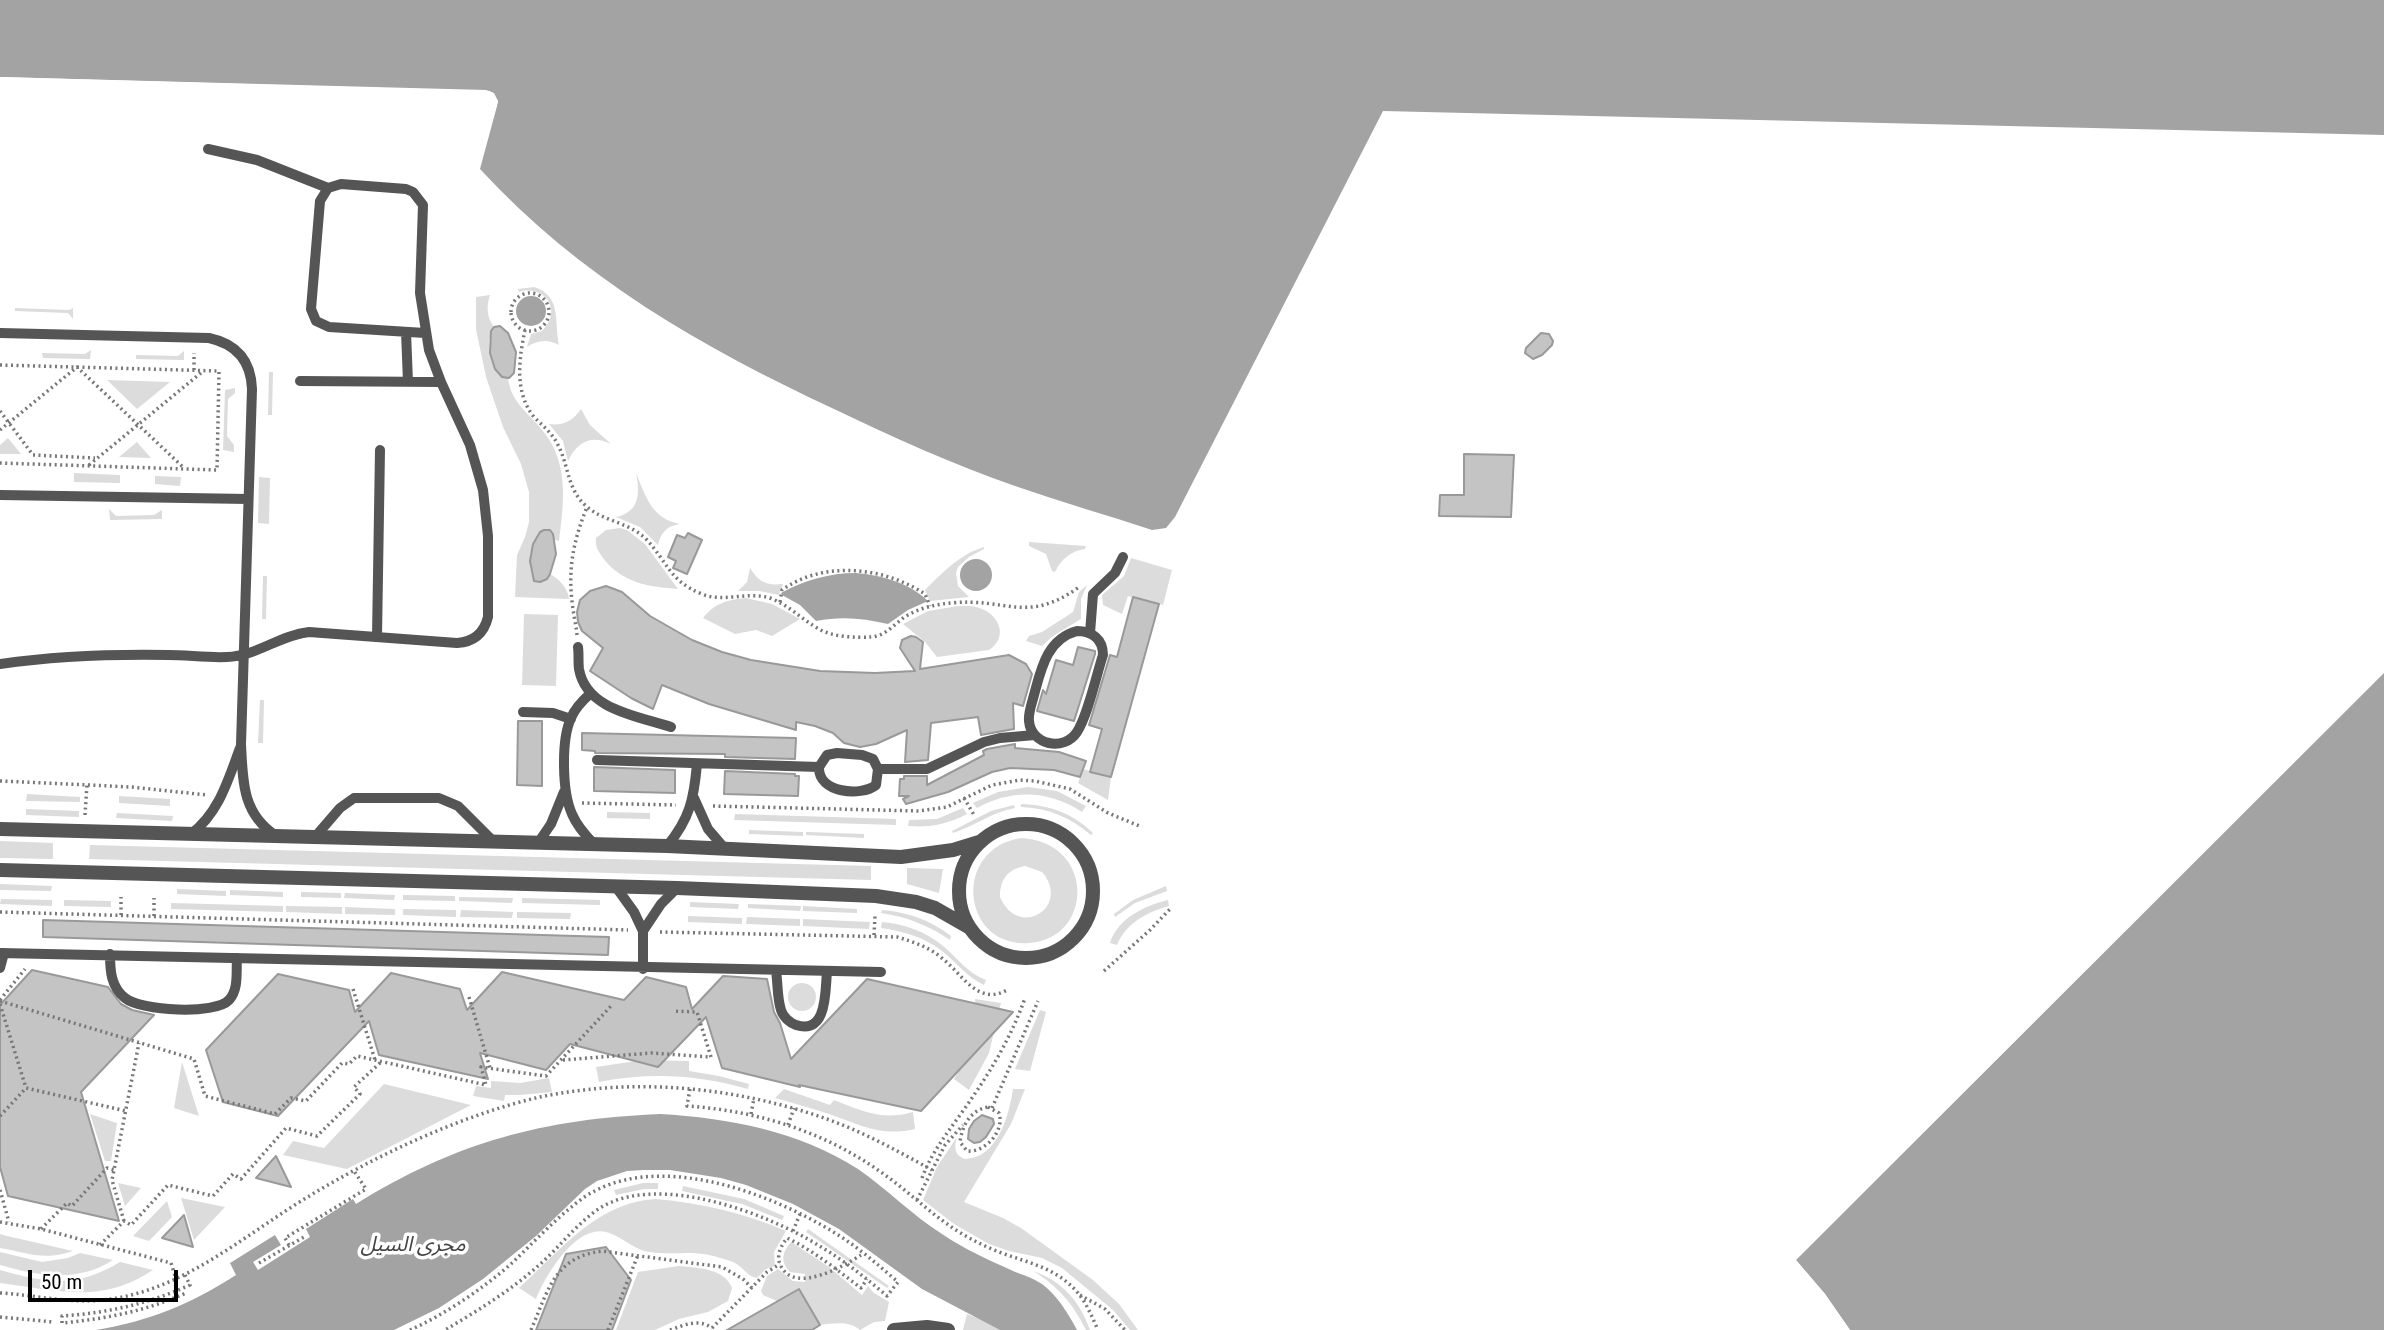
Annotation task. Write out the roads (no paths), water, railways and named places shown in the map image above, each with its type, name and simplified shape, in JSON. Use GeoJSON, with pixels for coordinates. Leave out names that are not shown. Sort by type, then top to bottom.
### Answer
{"type":"FeatureCollection","features":[{"type":"Feature","properties":{"kind":"street"},"geometry":{"type":"LineString","coordinates":[[0,829],[667,846],[901,857],[940,852],[979,842],[1002,828],[1030,824],[1056,831],[1078,848],[1090,870],[1093,894],[1088,918],[1082,929],[1064,946],[1040,957],[1027,958],[1001,953],[978,939],[961,907],[959,884],[962,868],[979,842]]}},
{"type":"Feature","properties":{"kind":"street"},"geometry":{"type":"LineString","coordinates":[[0,870],[677,888],[896,898],[935,908],[970,928]]}},
{"type":"Feature","properties":{"kind":"street"},"geometry":{"type":"LineString","coordinates":[[894,1330],[927,1327],[947,1330]]}},
{"type":"Feature","properties":{"kind":"lane"},"geometry":{"type":"LineString","coordinates":[[0,664],[77,656],[229,657],[243,655],[297,633],[309,632],[464,643],[477,637],[486,625],[488,536],[483,490],[470,446],[441,382],[425,333],[420,293],[424,213],[419,198],[406,189],[341,184],[328,188],[257,160],[208,149]]}},
{"type":"Feature","properties":{"kind":"lane"},"geometry":{"type":"LineString","coordinates":[[328,188],[320,201],[311,303],[312,315],[316,321],[329,327],[425,333]]}},
{"type":"Feature","properties":{"kind":"lane"},"geometry":{"type":"LineString","coordinates":[[406,332],[408,382]]}},
{"type":"Feature","properties":{"kind":"lane"},"geometry":{"type":"LineString","coordinates":[[0,333],[209,338],[232,346],[242,354],[251,377],[241,744],[244,790],[249,808],[261,825],[278,836]]}},
{"type":"Feature","properties":{"kind":"lane"},"geometry":{"type":"LineString","coordinates":[[300,381],[441,382]]}},
{"type":"Feature","properties":{"kind":"lane"},"geometry":{"type":"LineString","coordinates":[[377,637],[380,450]]}},
{"type":"Feature","properties":{"kind":"lane"},"geometry":{"type":"LineString","coordinates":[[0,495],[248,499]]}},
{"type":"Feature","properties":{"kind":"lane"},"geometry":{"type":"LineString","coordinates":[[1090,633],[1093,594],[1115,573],[1123,557]]}},
{"type":"Feature","properties":{"kind":"lane"},"geometry":{"type":"LineString","coordinates":[[1070,633],[1090,633],[1101,644],[1102,655],[1076,734],[1064,743],[1056,745],[1041,741],[1031,729],[1028,717],[1044,660],[1055,644],[1070,633]]}},
{"type":"Feature","properties":{"kind":"lane"},"geometry":{"type":"LineString","coordinates":[[578,647],[579,669],[591,693],[608,706],[671,727]]}},
{"type":"Feature","properties":{"kind":"lane"},"geometry":{"type":"LineString","coordinates":[[591,693],[571,719],[566,740],[565,788],[578,826],[594,844]]}},
{"type":"Feature","properties":{"kind":"lane"},"geometry":{"type":"LineString","coordinates":[[523,712],[553,713],[571,719]]}},
{"type":"Feature","properties":{"kind":"lane"},"geometry":{"type":"LineString","coordinates":[[878,769],[927,769],[984,742],[1035,735]]}},
{"type":"Feature","properties":{"kind":"lane"},"geometry":{"type":"LineString","coordinates":[[190,835],[208,818],[221,797],[241,744]]}},
{"type":"Feature","properties":{"kind":"lane"},"geometry":{"type":"LineString","coordinates":[[837,753],[869,757],[875,761],[878,769],[876,785],[867,791],[859,791],[826,786],[821,780],[819,767],[827,755],[837,753]]}},
{"type":"Feature","properties":{"kind":"lane"},"geometry":{"type":"LineString","coordinates":[[597,761],[819,767]]}},
{"type":"Feature","properties":{"kind":"lane"},"geometry":{"type":"LineString","coordinates":[[667,846],[682,827],[694,803],[697,764]]}},
{"type":"Feature","properties":{"kind":"lane"},"geometry":{"type":"LineString","coordinates":[[538,843],[556,813],[565,788]]}},
{"type":"Feature","properties":{"kind":"lane"},"geometry":{"type":"LineString","coordinates":[[315,837],[340,808],[354,798],[439,798],[458,806],[495,842]]}},
{"type":"Feature","properties":{"kind":"lane"},"geometry":{"type":"LineString","coordinates":[[694,803],[708,829],[726,849]]}},
{"type":"Feature","properties":{"kind":"lane"},"geometry":{"type":"LineString","coordinates":[[616,887],[634,912],[643,931],[643,969]]}},
{"type":"Feature","properties":{"kind":"lane"},"geometry":{"type":"LineString","coordinates":[[643,931],[661,904],[677,888]]}},
{"type":"Feature","properties":{"kind":"lane"},"geometry":{"type":"LineString","coordinates":[[0,968],[2,953],[643,969],[881,972]]}},
{"type":"Feature","properties":{"kind":"lane"},"geometry":{"type":"LineString","coordinates":[[110,954],[113,983],[124,997],[139,1006],[212,1009],[226,1003],[235,990],[237,958]]}},
{"type":"Feature","properties":{"kind":"lane"},"geometry":{"type":"LineString","coordinates":[[776,971],[781,1010],[789,1021],[802,1026],[815,1022],[824,1011],[827,972]]}},
{"type":"Feature","properties":{"kind":"water"},"geometry":{"type":"Polygon","coordinates":[[[0,0],[2384,0],[2384,135],[1383,111],[1175,517],[1166,528],[1152,530],[1015,486],[924,450],[785,386],[645,307],[559,243],[518,208],[480,169],[498,101],[490,91],[0,77],[0,0]]]}},
{"type":"Feature","properties":{"kind":"water"},"geometry":{"type":"Polygon","coordinates":[[[531,296],[542,300],[546,311],[542,322],[531,326],[520,322],[516,311],[520,300],[531,296]]]}},
{"type":"Feature","properties":{"kind":"water"},"geometry":{"type":"Polygon","coordinates":[[[976,559],[987,564],[992,575],[987,586],[976,591],[965,586],[960,575],[965,564],[976,559]]]}},
{"type":"Feature","properties":{"kind":"water"},"geometry":{"type":"Polygon","coordinates":[[[856,573],[895,581],[913,589],[928,601],[908,610],[888,624],[852,618],[816,621],[800,605],[781,593],[817,578],[856,573]]]}},
{"type":"Feature","properties":{"kind":"water"},"geometry":{"type":"Polygon","coordinates":[[[2384,673],[2384,1330],[1850,1330],[1825,1294],[1796,1260],[2384,673]]]}},
{"type":"Feature","properties":{"kind":"water","name":"مجرى السيل"},"geometry":{"type":"Polygon","coordinates":[[[660,1114],[712,1119],[763,1129],[812,1145],[835,1156],[858,1169],[920,1219],[950,1239],[1042,1284],[1053,1293],[1077,1330],[1000,1330],[922,1289],[839,1229],[793,1204],[721,1178],[670,1170],[644,1170],[627,1171],[597,1181],[483,1279],[439,1308],[394,1330],[96,1330],[152,1316],[203,1295],[236,1275],[230,1263],[275,1235],[281,1245],[253,1262],[258,1270],[310,1237],[306,1229],[353,1199],[356,1204],[429,1164],[465,1150],[539,1128],[577,1121],[660,1114]]]}}]}
